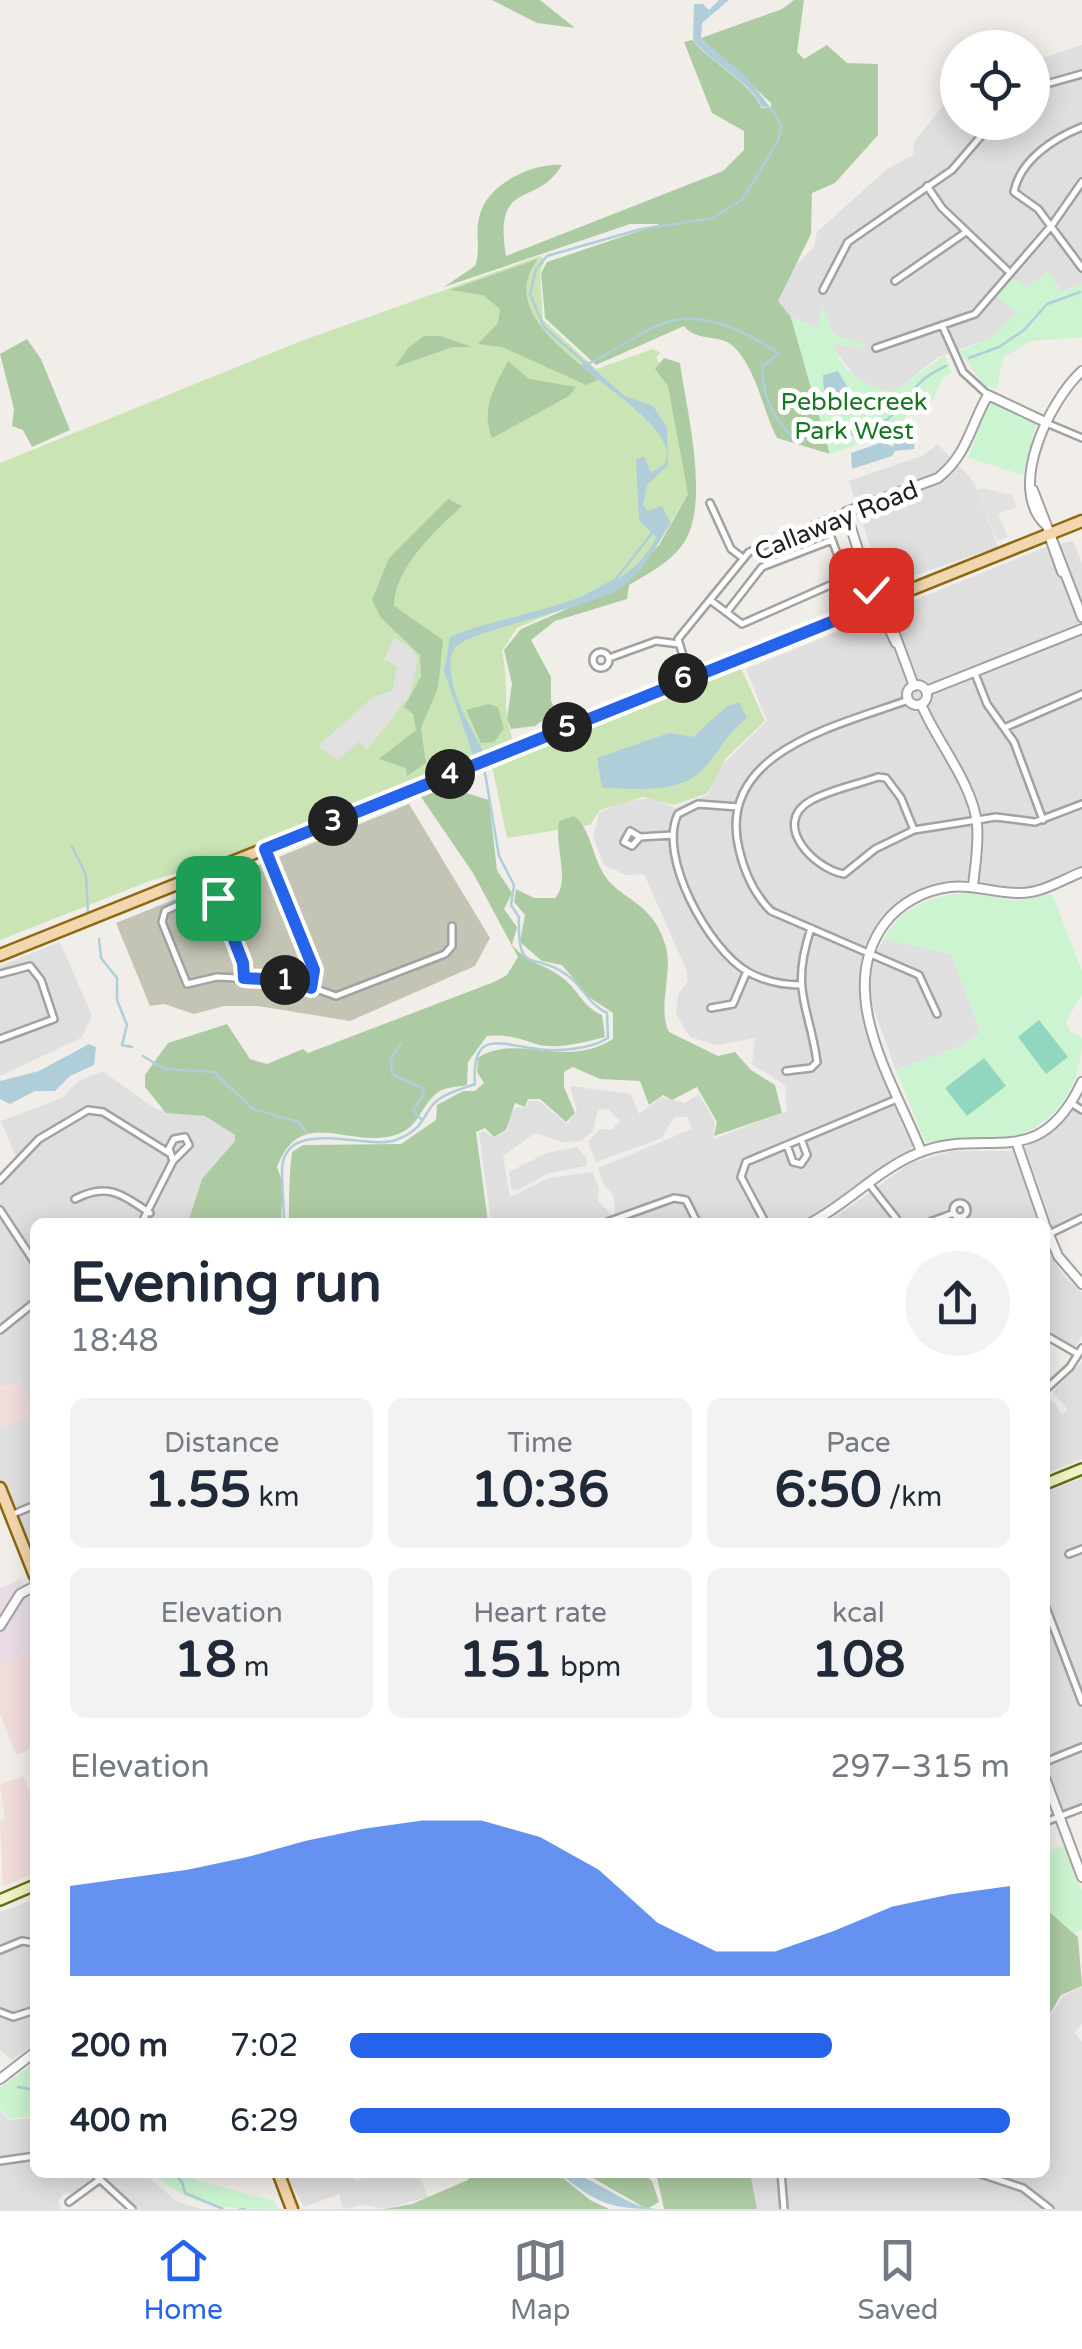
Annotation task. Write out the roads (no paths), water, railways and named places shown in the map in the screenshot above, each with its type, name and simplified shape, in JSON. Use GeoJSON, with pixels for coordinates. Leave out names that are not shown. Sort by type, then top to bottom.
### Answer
{"type":"FeatureCollection","features":[{"type":"Feature","properties":{"kind":"main road"},"geometry":{"type":"LineString","coordinates":[[0,955],[879,602],[1048,530],[1082,522]]}},
{"type":"Feature","properties":{"kind":"main road"},"geometry":{"type":"LineString","coordinates":[[662,689],[722,664]]}},
{"type":"Feature","properties":{"kind":"main road"},"geometry":{"type":"LineString","coordinates":[[1050,1482],[1082,1469]]}},
{"type":"Feature","properties":{"kind":"main road"},"geometry":{"type":"LineString","coordinates":[[0,1488],[30,1563]]}},
{"type":"Feature","properties":{"kind":"main road"},"geometry":{"type":"LineString","coordinates":[[0,1900],[30,1888]]}},
{"type":"Feature","properties":{"kind":"main road"},"geometry":{"type":"LineString","coordinates":[[280,2178],[292,2209]]}},
{"type":"Feature","properties":{"kind":"street"},"geometry":{"type":"LineString","coordinates":[[1050,83],[1082,74]]}},
{"type":"Feature","properties":{"kind":"street"},"geometry":{"type":"LineString","coordinates":[[1082,127],[1046,144],[1014,187],[1014,192],[1052,225],[1079,256],[1082,268]]}},
{"type":"Feature","properties":{"kind":"street"},"geometry":{"type":"LineString","coordinates":[[823,290],[848,242],[960,163],[979,140]]}},
{"type":"Feature","properties":{"kind":"street"},"geometry":{"type":"LineString","coordinates":[[876,348],[974,314],[1052,225],[1082,182]]}},
{"type":"Feature","properties":{"kind":"street"},"geometry":{"type":"LineString","coordinates":[[927,186],[966,232],[1008,271]]}},
{"type":"Feature","properties":{"kind":"street"},"geometry":{"type":"LineString","coordinates":[[896,281],[966,232]]}},
{"type":"Feature","properties":{"kind":"street"},"geometry":{"type":"LineString","coordinates":[[942,324],[964,372],[988,396],[1082,438]]}},
{"type":"Feature","properties":{"kind":"street"},"geometry":{"type":"LineString","coordinates":[[1082,371],[1043,421],[1032,466],[1034,490],[1050,547],[1082,617]]}},
{"type":"Feature","properties":{"kind":"street","name":"Callaway Road"},"geometry":{"type":"LineString","coordinates":[[679,644],[678,639],[743,558],[846,512],[938,478],[965,452],[988,396]]}},
{"type":"Feature","properties":{"kind":"street"},"geometry":{"type":"LineString","coordinates":[[710,503],[731,550],[743,558]]}},
{"type":"Feature","properties":{"kind":"street"},"geometry":{"type":"LineString","coordinates":[[846,512],[914,686],[926,692]]}},
{"type":"Feature","properties":{"kind":"street"},"geometry":{"type":"LineString","coordinates":[[827,526],[850,588]]}},
{"type":"Feature","properties":{"kind":"street"},"geometry":{"type":"LineString","coordinates":[[727,612],[762,567],[832,540]]}},
{"type":"Feature","properties":{"kind":"street"},"geometry":{"type":"LineString","coordinates":[[710,600],[742,624],[846,578]]}},
{"type":"Feature","properties":{"kind":"street"},"geometry":{"type":"LineString","coordinates":[[973,886],[977,820],[961,776],[939,745],[921,704],[926,692],[1082,629]]}},
{"type":"Feature","properties":{"kind":"street"},"geometry":{"type":"LineString","coordinates":[[609,658],[656,641],[679,644],[688,676]]}},
{"type":"Feature","properties":{"kind":"street"},"geometry":{"type":"LineString","coordinates":[[974,671],[986,704],[1014,742],[1043,820]]}},
{"type":"Feature","properties":{"kind":"street"},"geometry":{"type":"LineString","coordinates":[[908,700],[914,686]]}},
{"type":"Feature","properties":{"kind":"street"},"geometry":{"type":"LineString","coordinates":[[1004,728],[1082,694]]}},
{"type":"Feature","properties":{"kind":"street"},"geometry":{"type":"LineString","coordinates":[[921,704],[908,700],[780,750],[752,776],[738,807],[737,843],[757,896],[782,918],[869,950],[919,975],[936,1014]]}},
{"type":"Feature","properties":{"kind":"street"},"geometry":{"type":"LineString","coordinates":[[914,830],[901,798],[886,778],[878,777],[808,802],[799,812],[796,825],[808,857],[819,867],[844,874],[874,849],[914,830],[977,820],[1043,820],[1082,804]]}},
{"type":"Feature","properties":{"kind":"street"},"geometry":{"type":"LineString","coordinates":[[738,807],[698,804],[678,814],[672,834],[693,905],[714,942],[747,971],[782,985],[801,985]]}},
{"type":"Feature","properties":{"kind":"street"},"geometry":{"type":"LineString","coordinates":[[640,837],[672,834]]}},
{"type":"Feature","properties":{"kind":"street"},"geometry":{"type":"LineString","coordinates":[[265,849],[278,890],[314,970],[308,986]]}},
{"type":"Feature","properties":{"kind":"street"},"geometry":{"type":"LineString","coordinates":[[921,1152],[863,998],[869,950],[887,920],[915,898],[947,887],[1030,892],[1082,872]]}},
{"type":"Feature","properties":{"kind":"street"},"geometry":{"type":"LineString","coordinates":[[244,978],[243,963],[215,896],[204,893],[164,910],[162,922],[188,984],[217,976],[308,986],[342,995],[445,954],[452,946],[452,926]]}},
{"type":"Feature","properties":{"kind":"street"},"geometry":{"type":"LineString","coordinates":[[786,1071],[811,1068],[817,1062],[803,1012],[801,985],[802,956],[811,928]]}},
{"type":"Feature","properties":{"kind":"street"},"geometry":{"type":"LineString","coordinates":[[0,974],[30,966],[41,980],[54,1020],[0,1039]]}},
{"type":"Feature","properties":{"kind":"street"},"geometry":{"type":"LineString","coordinates":[[711,1008],[733,1004],[747,971]]}},
{"type":"Feature","properties":{"kind":"street"},"geometry":{"type":"LineString","coordinates":[[827,1218],[921,1152],[959,1144],[1018,1144],[1036,1136],[1071,1103],[1082,1082]]}},
{"type":"Feature","properties":{"kind":"street"},"geometry":{"type":"LineString","coordinates":[[762,1218],[750,1200],[741,1170],[748,1160],[900,1098]]}},
{"type":"Feature","properties":{"kind":"street"},"geometry":{"type":"LineString","coordinates":[[1071,1103],[1082,1110]]}},
{"type":"Feature","properties":{"kind":"street"},"geometry":{"type":"LineString","coordinates":[[0,1180],[40,1138],[94,1109],[168,1153],[174,1161]]}},
{"type":"Feature","properties":{"kind":"street"},"geometry":{"type":"LineString","coordinates":[[146,1218],[188,1140],[181,1136],[174,1139],[168,1153]]}},
{"type":"Feature","properties":{"kind":"street"},"geometry":{"type":"LineString","coordinates":[[787,1145],[793,1162],[801,1164],[807,1155],[801,1139]]}},
{"type":"Feature","properties":{"kind":"street"},"geometry":{"type":"LineString","coordinates":[[1018,1144],[1043,1218]]}},
{"type":"Feature","properties":{"kind":"street"},"geometry":{"type":"LineString","coordinates":[[870,1184],[895,1218]]}},
{"type":"Feature","properties":{"kind":"street"},"geometry":{"type":"LineString","coordinates":[[74,1199],[93,1190],[113,1189],[150,1213]]}},
{"type":"Feature","properties":{"kind":"street"},"geometry":{"type":"LineString","coordinates":[[623,1218],[681,1198],[695,1218]]}},
{"type":"Feature","properties":{"kind":"street"},"geometry":{"type":"LineString","coordinates":[[0,1210],[30,1255]]}},
{"type":"Feature","properties":{"kind":"street"},"geometry":{"type":"LineString","coordinates":[[941,1218],[954,1213]]}},
{"type":"Feature","properties":{"kind":"street"},"geometry":{"type":"LineString","coordinates":[[1050,1234],[1082,1218]]}},
{"type":"Feature","properties":{"kind":"street"},"geometry":{"type":"LineString","coordinates":[[1050,1241],[1082,1284]]}},
{"type":"Feature","properties":{"kind":"street"},"geometry":{"type":"LineString","coordinates":[[0,1330],[30,1306]]}},
{"type":"Feature","properties":{"kind":"street"},"geometry":{"type":"LineString","coordinates":[[1050,1337],[1080,1351],[1050,1384]]}},
{"type":"Feature","properties":{"kind":"street"},"geometry":{"type":"LineString","coordinates":[[11,1515],[30,1508]]}},
{"type":"Feature","properties":{"kind":"street"},"geometry":{"type":"LineString","coordinates":[[1069,1554],[1082,1549]]}},
{"type":"Feature","properties":{"kind":"street"},"geometry":{"type":"LineString","coordinates":[[0,1626],[20,1594],[30,1589]]}},
{"type":"Feature","properties":{"kind":"street"},"geometry":{"type":"LineString","coordinates":[[1050,1617],[1082,1702]]}},
{"type":"Feature","properties":{"kind":"street"},"geometry":{"type":"LineString","coordinates":[[1050,1760],[1082,1747]]}},
{"type":"Feature","properties":{"kind":"street"},"geometry":{"type":"LineString","coordinates":[[1050,1791],[1081,1872]]}},
{"type":"Feature","properties":{"kind":"street"},"geometry":{"type":"LineString","coordinates":[[1050,1820],[1082,1808]]}},
{"type":"Feature","properties":{"kind":"street"},"geometry":{"type":"LineString","coordinates":[[0,1950],[22,1941],[30,1942]]}},
{"type":"Feature","properties":{"kind":"street"},"geometry":{"type":"LineString","coordinates":[[0,2012],[13,2017],[30,2012]]}},
{"type":"Feature","properties":{"kind":"street"},"geometry":{"type":"LineString","coordinates":[[0,2078],[30,2056]]}},
{"type":"Feature","properties":{"kind":"street"},"geometry":{"type":"LineString","coordinates":[[0,2162],[30,2157]]}},
{"type":"Feature","properties":{"kind":"street"},"geometry":{"type":"LineString","coordinates":[[781,2178],[784,2209]]}},
{"type":"Feature","properties":{"kind":"street"},"geometry":{"type":"LineString","coordinates":[[1001,2178],[1023,2188],[1050,2209]]}},
{"type":"Feature","properties":{"kind":"street"},"geometry":{"type":"LineString","coordinates":[[68,2202],[99,2180],[132,2209]]}},
{"type":"Feature","properties":{"kind":"water"},"geometry":{"type":"Polygon","coordinates":[[[719,0],[729,0],[702,23],[701,38],[747,78],[771,108],[761,107],[751,91],[693,40],[694,4],[703,4],[709,10],[719,0]]]}},
{"type":"Feature","properties":{"kind":"water"},"geometry":{"type":"Polygon","coordinates":[[[585,361],[625,396],[653,406],[667,427],[668,465],[647,485],[643,505],[648,511],[662,506],[671,523],[642,568],[619,589],[479,635],[454,649],[454,687],[483,751],[473,755],[444,671],[450,637],[594,592],[641,560],[656,537],[639,520],[636,460],[644,456],[651,472],[665,462],[666,448],[643,417],[581,366],[585,361]]]}},
{"type":"Feature","properties":{"kind":"water"},"geometry":{"type":"Polygon","coordinates":[[[838,371],[856,402],[854,409],[845,411],[817,403],[824,394],[823,375],[838,371]]]}},
{"type":"Feature","properties":{"kind":"water"},"geometry":{"type":"Polygon","coordinates":[[[902,430],[915,439],[914,449],[895,451],[892,456],[852,469],[851,453],[883,442],[893,447],[902,430]]]}},
{"type":"Feature","properties":{"kind":"water"},"geometry":{"type":"Polygon","coordinates":[[[739,702],[747,718],[691,779],[667,787],[602,788],[597,758],[669,733],[693,737],[726,707],[739,702]]]}},
{"type":"Feature","properties":{"kind":"water"},"geometry":{"type":"Polygon","coordinates":[[[89,1044],[96,1047],[94,1065],[70,1076],[55,1091],[35,1091],[10,1104],[0,1099],[0,1081],[39,1071],[89,1044]]]}},
{"type":"Feature","properties":{"kind":"water"},"geometry":{"type":"Polygon","coordinates":[[[566,2178],[584,2178],[631,2202],[657,2209],[626,2208],[583,2191],[566,2178]]]}},
{"type":"Feature","properties":{"kind":"waterway"},"geometry":{"type":"LineString","coordinates":[[585,363],[544,327],[530,294],[536,269],[547,256],[641,229],[713,218],[743,199],[778,141],[781,125],[771,108]]}},
{"type":"Feature","properties":{"kind":"waterway"},"geometry":{"type":"LineString","coordinates":[[969,358],[999,347],[1024,330],[1047,304],[1080,292]]}},
{"type":"Feature","properties":{"kind":"waterway"},"geometry":{"type":"LineString","coordinates":[[587,364],[670,321],[698,319],[727,326],[779,354],[762,366],[764,388],[776,417],[797,441],[841,437],[882,423],[915,387],[946,366]]}},
{"type":"Feature","properties":{"kind":"waterway"},"geometry":{"type":"LineString","coordinates":[[587,595],[616,579],[652,533]]}},
{"type":"Feature","properties":{"kind":"waterway"},"geometry":{"type":"LineString","coordinates":[[284,1218],[282,1169],[287,1153],[297,1143],[329,1138],[383,1142],[406,1135],[439,1099],[475,1084],[478,1055],[491,1044],[564,1050],[608,1038],[607,1013],[567,975],[530,960],[521,948],[519,917],[511,905],[514,885],[499,856],[484,767]]}},
{"type":"Feature","properties":{"kind":"waterway"},"geometry":{"type":"LineString","coordinates":[[72,846],[86,875],[88,915]]}},
{"type":"Feature","properties":{"kind":"waterway"},"geometry":{"type":"LineString","coordinates":[[99,939],[101,958],[117,978],[117,1000],[127,1025],[122,1045],[132,1047]]}},
{"type":"Feature","properties":{"kind":"waterway"},"geometry":{"type":"LineString","coordinates":[[401,1044],[391,1058],[392,1074],[422,1088],[424,1094],[413,1110],[421,1119]]}},
{"type":"Feature","properties":{"kind":"waterway"},"geometry":{"type":"LineString","coordinates":[[143,1056],[164,1069],[214,1072],[253,1109],[298,1122],[306,1132]]}},
{"type":"Feature","properties":{"kind":"waterway"},"geometry":{"type":"LineString","coordinates":[[18,2087],[30,2089]]}},
{"type":"Feature","properties":{"kind":"waterway"},"geometry":{"type":"LineString","coordinates":[[178,2178],[185,2193],[223,2209]]}},
{"type":"Feature","properties":{"kind":"waterway"},"geometry":{"type":"LineString","coordinates":[[240,2209],[245,2209]]}},
{"type":"Feature","properties":{"kind":"park label","name":"Pebblecreek Park West"},"geometry":{"type":"Point","coordinates":[854,416]}}]}
